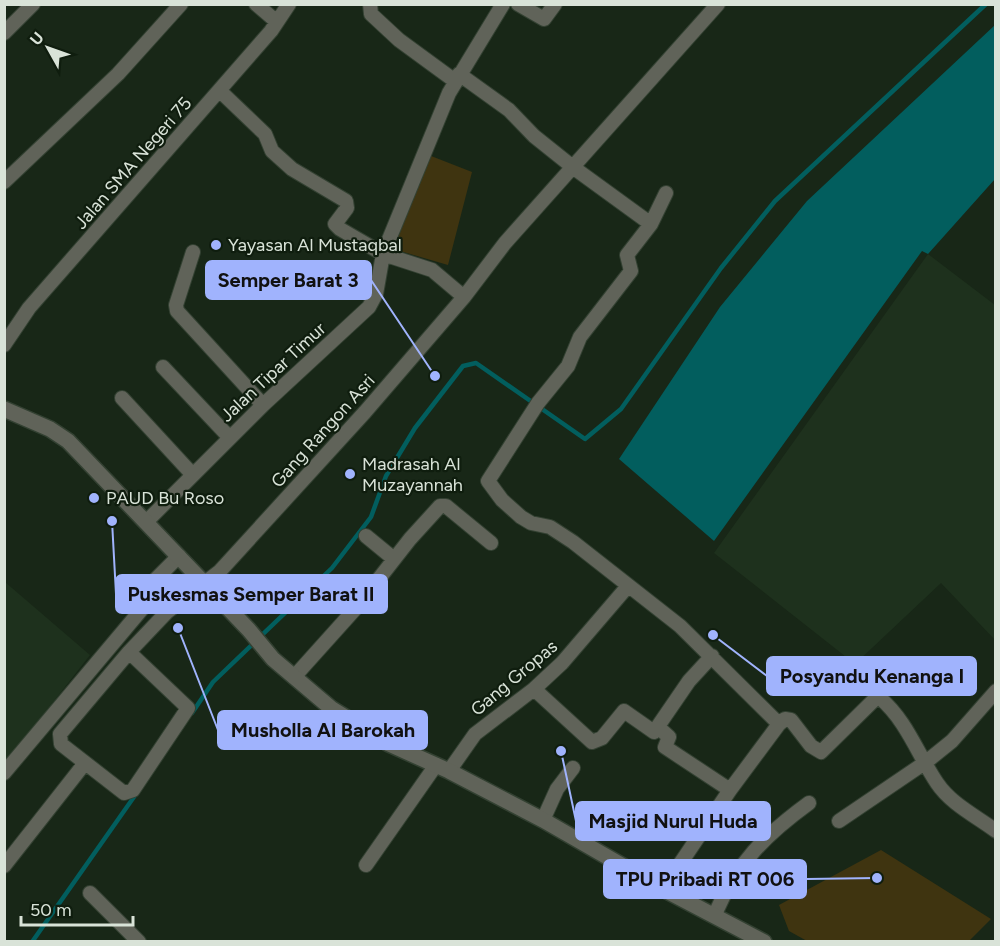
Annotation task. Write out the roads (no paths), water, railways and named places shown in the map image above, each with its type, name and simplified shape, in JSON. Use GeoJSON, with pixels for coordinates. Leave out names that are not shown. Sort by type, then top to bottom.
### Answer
{"type":"FeatureCollection","features":[{"type":"Feature","properties":{"kind":"street"},"geometry":{"type":"LineString","coordinates":[[4,33],[33,4]]}},
{"type":"Feature","properties":{"kind":"street"},"geometry":{"type":"LineString","coordinates":[[4,182],[118,74],[181,4]]}},
{"type":"Feature","properties":{"kind":"street"},"geometry":{"type":"LineString","coordinates":[[256,4],[277,22]]}},
{"type":"Feature","properties":{"kind":"street","name":"Jalan SMA Negeri 75"},"geometry":{"type":"LineString","coordinates":[[4,345],[29,308],[220,91],[289,4]]}},
{"type":"Feature","properties":{"kind":"street"},"geometry":{"type":"LineString","coordinates":[[370,4],[371,14],[399,40],[509,110],[534,136],[651,225]]}},
{"type":"Feature","properties":{"kind":"street","name":"Jalan Tipar Timur"},"geometry":{"type":"LineString","coordinates":[[146,522],[263,405],[369,307],[376,294],[383,254],[457,77],[503,4]]}},
{"type":"Feature","properties":{"kind":"street"},"geometry":{"type":"LineString","coordinates":[[518,4],[544,19],[555,4]]}},
{"type":"Feature","properties":{"kind":"street","name":"Gang Rangon Asri"},"geometry":{"type":"LineString","coordinates":[[129,652],[187,705],[188,710],[133,790],[128,793],[118,789],[61,744],[60,734],[129,652],[167,612],[220,571],[365,412],[464,297],[505,243],[718,4]]}},
{"type":"Feature","properties":{"kind":"street"},"geometry":{"type":"LineString","coordinates":[[220,91],[265,134],[272,152],[292,169],[346,201],[347,208],[335,224],[340,230],[383,254],[432,270],[464,297]]}},
{"type":"Feature","properties":{"kind":"street"},"geometry":{"type":"LineString","coordinates":[[666,193],[651,225],[627,255],[631,271],[580,338],[568,366],[538,403],[491,474],[489,485],[521,517],[531,523],[550,527],[600,560],[628,586],[680,626],[779,724]]}},
{"type":"Feature","properties":{"kind":"street"},"geometry":{"type":"LineString","coordinates":[[193,252],[177,311],[263,405]]}},
{"type":"Feature","properties":{"kind":"street"},"geometry":{"type":"LineString","coordinates":[[163,367],[230,438]]}},
{"type":"Feature","properties":{"kind":"street"},"geometry":{"type":"LineString","coordinates":[[122,398],[192,474]]}},
{"type":"Feature","properties":{"kind":"street"},"geometry":{"type":"LineString","coordinates":[[4,409],[50,429],[68,441],[249,630],[273,659],[332,709],[389,744],[442,768],[543,820],[663,889],[765,942]]}},
{"type":"Feature","properties":{"kind":"street"},"geometry":{"type":"LineString","coordinates":[[294,677],[443,505],[491,543]]}},
{"type":"Feature","properties":{"kind":"street"},"geometry":{"type":"LineString","coordinates":[[366,536],[394,559]]}},
{"type":"Feature","properties":{"kind":"street"},"geometry":{"type":"LineString","coordinates":[[4,773],[147,603],[150,586],[179,556]]}},
{"type":"Feature","properties":{"kind":"street","name":"Gang Gropas"},"geometry":{"type":"LineString","coordinates":[[366,865],[442,768],[475,734],[534,689],[581,644],[628,586]]}},
{"type":"Feature","properties":{"kind":"street"},"geometry":{"type":"LineString","coordinates":[[534,689],[592,742],[602,738],[624,711],[628,711],[650,731],[656,731],[689,681],[712,656]]}},
{"type":"Feature","properties":{"kind":"street"},"geometry":{"type":"LineString","coordinates":[[839,821],[926,762],[952,741],[996,691]]}},
{"type":"Feature","properties":{"kind":"street"},"geometry":{"type":"LineString","coordinates":[[663,889],[730,790],[779,724],[785,719],[790,720],[811,746],[821,752],[875,699],[880,698],[916,743],[938,784],[953,801],[996,831]]}},
{"type":"Feature","properties":{"kind":"street"},"geometry":{"type":"LineString","coordinates":[[658,727],[669,738],[665,744],[666,748],[730,790]]}},
{"type":"Feature","properties":{"kind":"street"},"geometry":{"type":"LineString","coordinates":[[4,866],[85,764]]}},
{"type":"Feature","properties":{"kind":"street"},"geometry":{"type":"LineString","coordinates":[[543,820],[557,789],[573,768]]}},
{"type":"Feature","properties":{"kind":"street"},"geometry":{"type":"LineString","coordinates":[[715,914],[746,858],[785,821],[809,803]]}},
{"type":"Feature","properties":{"kind":"street"},"geometry":{"type":"LineString","coordinates":[[90,893],[139,942]]}},
{"type":"Feature","properties":{"kind":"water"},"geometry":{"type":"Polygon","coordinates":[[[995,25],[995,179],[928,254],[922,251],[714,541],[619,459],[720,307],[807,201],[995,25]]]}},
{"type":"Feature","properties":{"kind":"waterway"},"geometry":{"type":"LineString","coordinates":[[192,713],[213,682],[332,568],[371,517],[386,476],[415,428],[463,366],[476,363],[585,439],[621,409],[721,268],[775,201],[986,4]]}},
{"type":"Feature","properties":{"kind":"waterway"},"geometry":{"type":"LineString","coordinates":[[32,942],[136,794]]}},
{"type":"Feature","properties":{"kind":"place","name":"Yayasan Al Mustaqbal"},"geometry":{"type":"Point","coordinates":[216,245]}},
{"type":"Feature","properties":{"kind":"place","name":"Semper Barat 3"},"geometry":{"type":"Point","coordinates":[435,376]}},
{"type":"Feature","properties":{"kind":"place","name":"Madrasah Al Muzayannah"},"geometry":{"type":"Point","coordinates":[350,474]}},
{"type":"Feature","properties":{"kind":"place","name":"PAUD Bu Roso"},"geometry":{"type":"Point","coordinates":[94,498]}},
{"type":"Feature","properties":{"kind":"place","name":"Puskesmas Semper Barat II"},"geometry":{"type":"Point","coordinates":[112,521]}},
{"type":"Feature","properties":{"kind":"place","name":"Musholla Al Barokah"},"geometry":{"type":"Point","coordinates":[178,628]}},
{"type":"Feature","properties":{"kind":"place","name":"Posyandu Kenanga I"},"geometry":{"type":"Point","coordinates":[713,635]}},
{"type":"Feature","properties":{"kind":"place","name":"Masjid Nurul Huda"},"geometry":{"type":"Point","coordinates":[561,751]}},
{"type":"Feature","properties":{"kind":"place","name":"TPU Pribadi RT 006"},"geometry":{"type":"Point","coordinates":[877,878]}}]}
